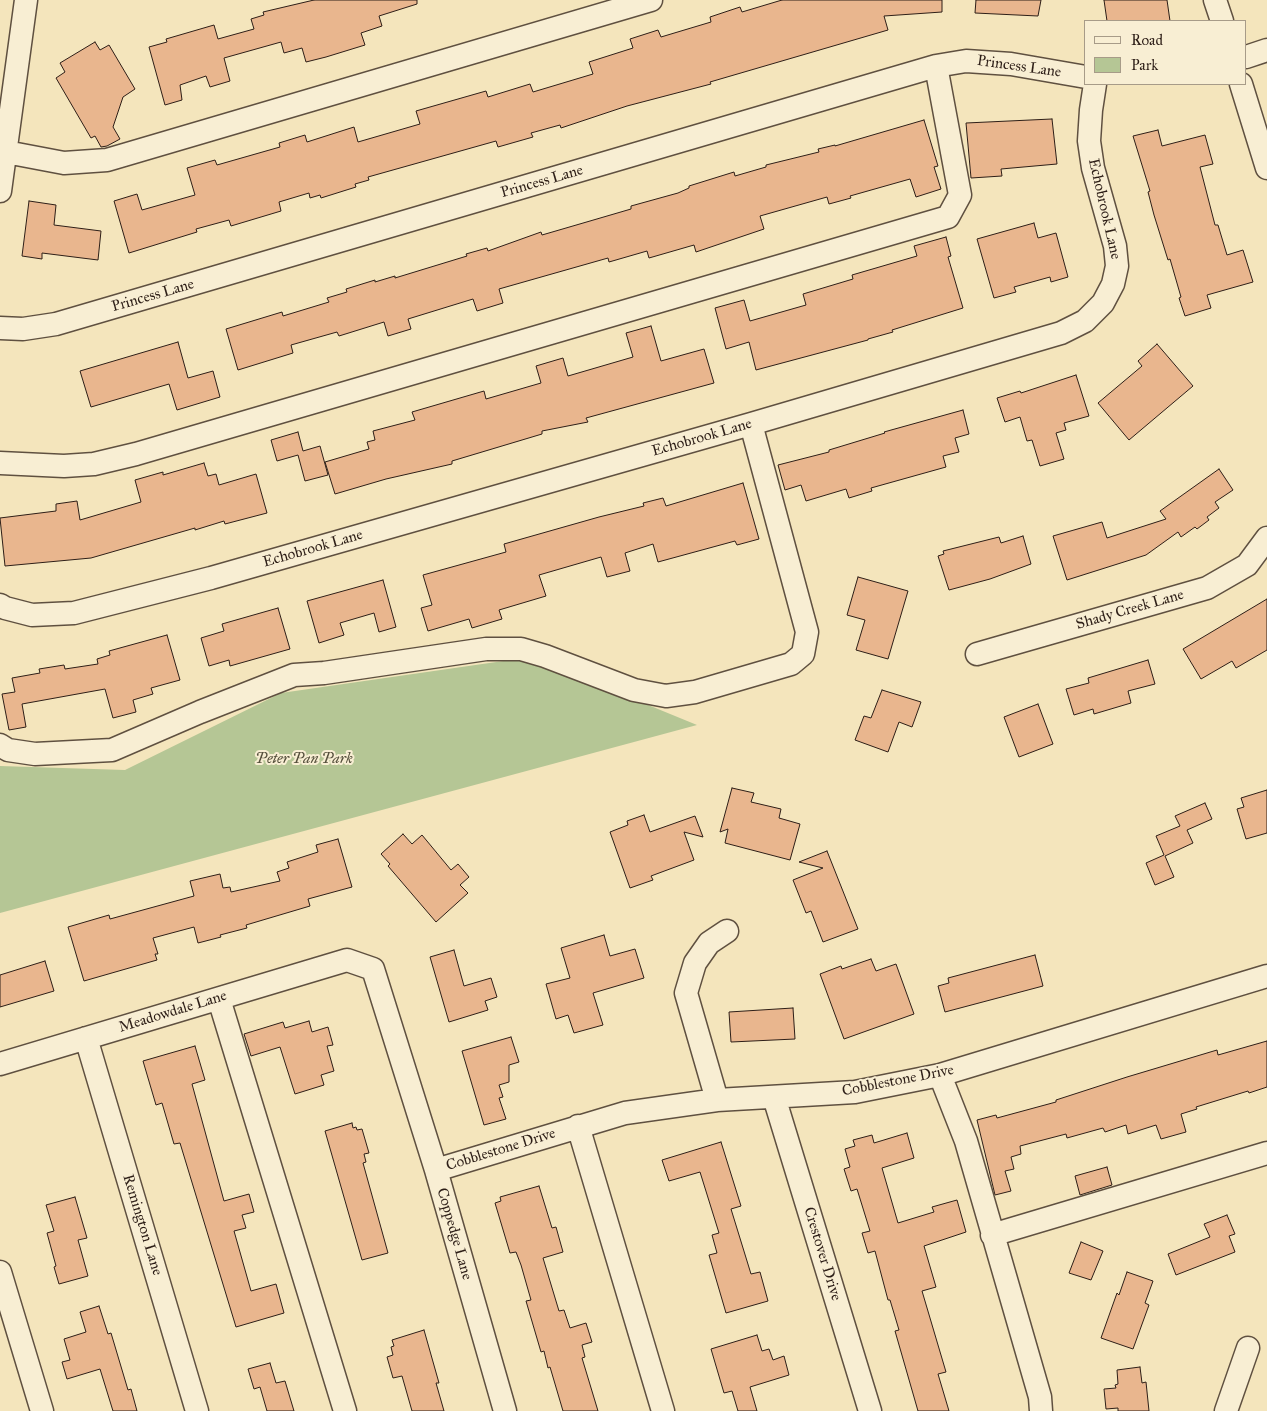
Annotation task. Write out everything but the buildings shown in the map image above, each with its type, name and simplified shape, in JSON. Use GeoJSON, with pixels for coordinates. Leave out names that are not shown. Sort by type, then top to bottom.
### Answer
{"type":"FeatureCollection","features":[{"type":"Feature","properties":{"kind":"street"},"geometry":{"type":"LineString","coordinates":[[0,191],[26,0]]}},
{"type":"Feature","properties":{"kind":"street"},"geometry":{"type":"LineString","coordinates":[[6,152],[64,163],[107,160],[651,0]]}},
{"type":"Feature","properties":{"kind":"street"},"geometry":{"type":"LineString","coordinates":[[1215,0],[1222,20]]}},
{"type":"Feature","properties":{"kind":"street"},"geometry":{"type":"LineString","coordinates":[[1247,57],[1267,50]]}},
{"type":"Feature","properties":{"kind":"street","name":"Princess Lane"},"geometry":{"type":"LineString","coordinates":[[0,328],[23,329],[56,324],[936,66],[975,61],[1011,64],[1084,77]]}},
{"type":"Feature","properties":{"kind":"street"},"geometry":{"type":"LineString","coordinates":[[0,463],[64,466],[94,464],[136,454],[948,217],[960,195],[936,66]]}},
{"type":"Feature","properties":{"kind":"street","name":"Echobrook Lane"},"geometry":{"type":"LineString","coordinates":[[0,605],[32,615],[74,612],[211,578],[751,424],[1061,333],[1085,321],[1103,303],[1113,284],[1118,266],[1115,246],[1093,168],[1089,141],[1095,85]]}},
{"type":"Feature","properties":{"kind":"street"},"geometry":{"type":"LineString","coordinates":[[1241,85],[1267,168]]}},
{"type":"Feature","properties":{"kind":"street"},"geometry":{"type":"LineString","coordinates":[[0,745],[8,750],[35,754],[112,750],[294,675],[324,673],[486,649],[521,649],[545,656],[634,690],[666,696],[695,692],[791,664],[803,654],[807,632],[751,424]]}},
{"type":"Feature","properties":{"kind":"street","name":"Shady Creek Lane"},"geometry":{"type":"LineString","coordinates":[[977,654],[1207,588],[1246,565],[1267,538]]}},
{"type":"Feature","properties":{"kind":"street"},"geometry":{"type":"LineString","coordinates":[[717,1100],[686,993],[695,963],[709,943],[727,931]]}},
{"type":"Feature","properties":{"kind":"street","name":"Meadowdale Lane"},"geometry":{"type":"LineString","coordinates":[[0,1064],[347,960]]}},
{"type":"Feature","properties":{"kind":"street","name":"Coppedge Lane"},"geometry":{"type":"LineString","coordinates":[[347,960],[373,969],[436,1170],[505,1411]]}},
{"type":"Feature","properties":{"kind":"street","name":"Cobblestone Drive"},"geometry":{"type":"LineString","coordinates":[[436,1170],[578,1126],[624,1114],[717,1100],[855,1092],[940,1075],[1267,976]]}},
{"type":"Feature","properties":{"kind":"street"},"geometry":{"type":"LineString","coordinates":[[219,998],[345,1411]]}},
{"type":"Feature","properties":{"kind":"street","name":"Remington Lane"},"geometry":{"type":"LineString","coordinates":[[86,1038],[197,1411]]}},
{"type":"Feature","properties":{"kind":"street"},"geometry":{"type":"LineString","coordinates":[[940,1075],[966,1141],[1040,1397],[1041,1411]]}},
{"type":"Feature","properties":{"kind":"street","name":"Crestover Drive"},"geometry":{"type":"LineString","coordinates":[[774,1097],[870,1411]]}},
{"type":"Feature","properties":{"kind":"street"},"geometry":{"type":"LineString","coordinates":[[578,1126],[663,1411]]}},
{"type":"Feature","properties":{"kind":"street"},"geometry":{"type":"LineString","coordinates":[[992,1234],[1267,1153]]}},
{"type":"Feature","properties":{"kind":"street"},"geometry":{"type":"LineString","coordinates":[[0,1272],[42,1411]]}},
{"type":"Feature","properties":{"kind":"street"},"geometry":{"type":"LineString","coordinates":[[1226,1411],[1248,1348]]}},
{"type":"Feature","properties":{"kind":"green space","name":"Peter Pan Park"},"geometry":{"type":"Polygon","coordinates":[[[531,657],[697,725],[0,913],[0,766],[125,770],[281,693],[531,657]]]}}]}
